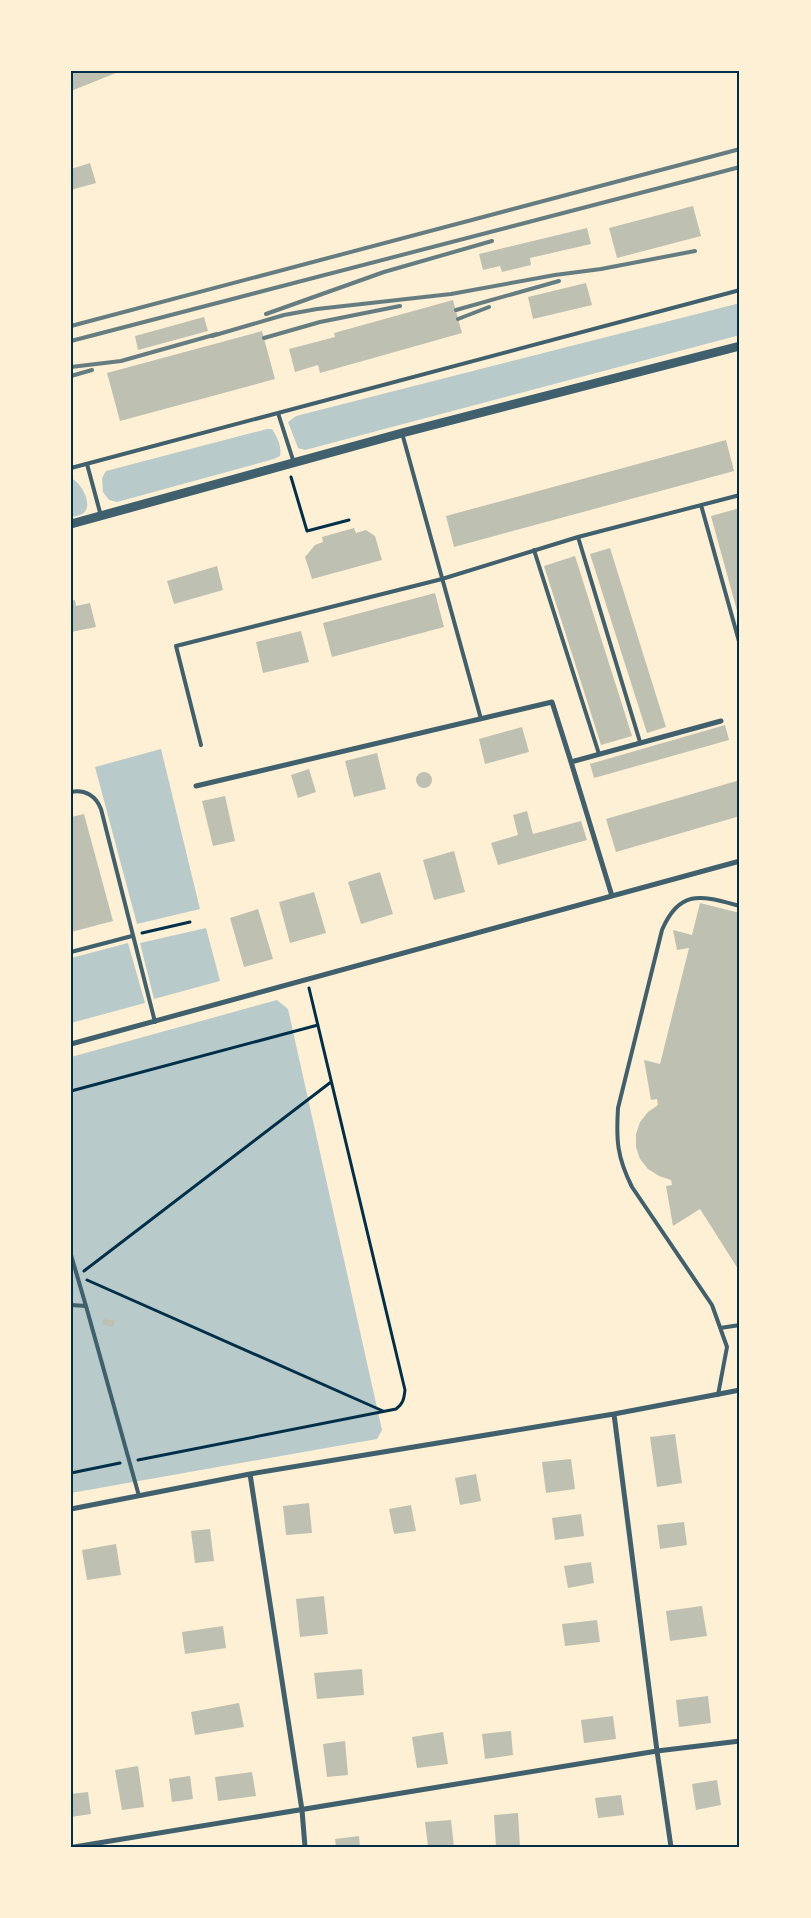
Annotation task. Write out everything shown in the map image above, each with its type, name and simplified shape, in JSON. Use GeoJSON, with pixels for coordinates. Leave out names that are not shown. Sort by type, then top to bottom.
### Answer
{"type":"FeatureCollection","features":[{"type":"Feature","properties":{"kind":"street"},"geometry":{"type":"LineString","coordinates":[[71,524],[402,433],[740,346]]}},
{"type":"Feature","properties":{"kind":"street"},"geometry":{"type":"LineString","coordinates":[[196,786],[552,702],[612,896]]}},
{"type":"Feature","properties":{"kind":"street"},"geometry":{"type":"LineString","coordinates":[[571,762],[721,721]]}},
{"type":"Feature","properties":{"kind":"street"},"geometry":{"type":"LineString","coordinates":[[71,1044],[740,861]]}},
{"type":"Feature","properties":{"kind":"street"},"geometry":{"type":"LineString","coordinates":[[71,1509],[250,1474],[614,1414],[740,1390]]}},
{"type":"Feature","properties":{"kind":"street"},"geometry":{"type":"LineString","coordinates":[[614,1414],[671,1847]]}},
{"type":"Feature","properties":{"kind":"street"},"geometry":{"type":"LineString","coordinates":[[250,1474],[302,1810],[305,1847]]}},
{"type":"Feature","properties":{"kind":"street"},"geometry":{"type":"LineString","coordinates":[[74,1847],[657,1751],[740,1741]]}},
{"type":"Feature","properties":{"kind":"lane"},"geometry":{"type":"LineString","coordinates":[[71,468],[740,290]]}},
{"type":"Feature","properties":{"kind":"lane"},"geometry":{"type":"LineString","coordinates":[[278,413],[294,463]]}},
{"type":"Feature","properties":{"kind":"lane"},"geometry":{"type":"LineString","coordinates":[[402,433],[481,719]]}},
{"type":"Feature","properties":{"kind":"lane"},"geometry":{"type":"LineString","coordinates":[[87,464],[101,516]]}},
{"type":"Feature","properties":{"kind":"lane"},"geometry":{"type":"LineString","coordinates":[[201,745],[176,646],[442,579],[578,536],[740,495]]}},
{"type":"Feature","properties":{"kind":"lane"},"geometry":{"type":"LineString","coordinates":[[701,505],[740,645]]}},
{"type":"Feature","properties":{"kind":"lane"},"geometry":{"type":"LineString","coordinates":[[578,536],[640,742]]}},
{"type":"Feature","properties":{"kind":"lane"},"geometry":{"type":"LineString","coordinates":[[534,550],[599,754]]}},
{"type":"Feature","properties":{"kind":"lane"},"geometry":{"type":"LineString","coordinates":[[71,792],[78,791],[89,794],[97,800],[155,1022]]}},
{"type":"Feature","properties":{"kind":"lane"},"geometry":{"type":"LineString","coordinates":[[718,1394],[727,1347],[712,1305],[632,1186],[625,1172],[616,1134],[618,1108],[662,930],[668,916],[680,903],[697,897],[711,898],[740,906]]}},
{"type":"Feature","properties":{"kind":"lane"},"geometry":{"type":"LineString","coordinates":[[71,952],[132,936]]}},
{"type":"Feature","properties":{"kind":"lane"},"geometry":{"type":"LineString","coordinates":[[71,1255],[139,1496]]}},
{"type":"Feature","properties":{"kind":"lane"},"geometry":{"type":"LineString","coordinates":[[71,1306],[86,1306]]}},
{"type":"Feature","properties":{"kind":"lane"},"geometry":{"type":"LineString","coordinates":[[720,1328],[740,1325]]}},
{"type":"Feature","properties":{"kind":"path"},"geometry":{"type":"LineString","coordinates":[[291,478],[307,531],[349,520]]}},
{"type":"Feature","properties":{"kind":"path"},"geometry":{"type":"LineString","coordinates":[[132,936],[190,922]]}},
{"type":"Feature","properties":{"kind":"path"},"geometry":{"type":"LineString","coordinates":[[71,1473],[384,1412],[396,1409],[401,1405],[405,1390],[308,987]]}},
{"type":"Feature","properties":{"kind":"path"},"geometry":{"type":"LineString","coordinates":[[71,1092],[318,1025]]}},
{"type":"Feature","properties":{"kind":"path"},"geometry":{"type":"LineString","coordinates":[[332,1082],[77,1276],[384,1412]]}},
{"type":"Feature","properties":{"kind":"shaded area"},"geometry":{"type":"Polygon","coordinates":[[[740,303],[740,335],[305,450],[298,448],[288,422],[296,416],[740,303]]]}},
{"type":"Feature","properties":{"kind":"shaded area"},"geometry":{"type":"Polygon","coordinates":[[[272,429],[280,445],[280,456],[274,459],[117,502],[109,500],[103,492],[102,478],[106,471],[272,429]]]}},
{"type":"Feature","properties":{"kind":"shaded area"},"geometry":{"type":"Polygon","coordinates":[[[71,478],[78,483],[84,492],[87,506],[84,513],[71,517],[71,478]]]}},
{"type":"Feature","properties":{"kind":"shaded area"},"geometry":{"type":"Polygon","coordinates":[[[161,749],[200,909],[137,924],[95,767],[161,749]]]}},
{"type":"Feature","properties":{"kind":"shaded area"},"geometry":{"type":"Polygon","coordinates":[[[206,928],[220,981],[154,999],[140,943],[206,928]]]}},
{"type":"Feature","properties":{"kind":"shaded area"},"geometry":{"type":"Polygon","coordinates":[[[128,943],[145,1003],[71,1023],[71,958],[128,943]]]}},
{"type":"Feature","properties":{"kind":"shaded area"},"geometry":{"type":"Polygon","coordinates":[[[277,1000],[288,1009],[382,1430],[377,1439],[71,1493],[71,1057],[277,1000]]]}},
{"type":"Feature","properties":{"kind":"building"},"geometry":{"type":"Polygon","coordinates":[[[71,71],[121,71],[71,91],[71,71]]]}},
{"type":"Feature","properties":{"kind":"building"},"geometry":{"type":"Polygon","coordinates":[[[90,163],[96,183],[71,190],[71,169],[90,163]]]}},
{"type":"Feature","properties":{"kind":"building"},"geometry":{"type":"Polygon","coordinates":[[[693,206],[701,236],[617,258],[609,228],[693,206]]]}},
{"type":"Feature","properties":{"kind":"building"},"geometry":{"type":"Polygon","coordinates":[[[587,228],[591,244],[530,258],[531,265],[502,272],[500,266],[483,270],[479,254],[587,228]]]}},
{"type":"Feature","properties":{"kind":"building"},"geometry":{"type":"Polygon","coordinates":[[[586,283],[592,305],[533,319],[528,297],[586,283]]]}},
{"type":"Feature","properties":{"kind":"building"},"geometry":{"type":"Polygon","coordinates":[[[453,300],[462,333],[320,373],[318,365],[295,372],[289,349],[335,337],[334,333],[453,300]]]}},
{"type":"Feature","properties":{"kind":"building"},"geometry":{"type":"Polygon","coordinates":[[[204,317],[208,331],[138,350],[135,336],[204,317]]]}},
{"type":"Feature","properties":{"kind":"building"},"geometry":{"type":"Polygon","coordinates":[[[262,331],[275,379],[120,421],[107,373],[262,331]]]}},
{"type":"Feature","properties":{"kind":"building"},"geometry":{"type":"Polygon","coordinates":[[[726,440],[734,471],[454,547],[446,516],[726,440]]]}},
{"type":"Feature","properties":{"kind":"building"},"geometry":{"type":"Polygon","coordinates":[[[740,508],[740,618],[739,618],[711,516],[740,508]]]}},
{"type":"Feature","properties":{"kind":"building"},"geometry":{"type":"Polygon","coordinates":[[[354,528],[356,533],[366,530],[375,536],[382,560],[312,579],[305,557],[315,545],[323,542],[322,537],[354,528]]]}},
{"type":"Feature","properties":{"kind":"building"},"geometry":{"type":"Polygon","coordinates":[[[610,548],[666,727],[647,733],[590,554],[610,548]]]}},
{"type":"Feature","properties":{"kind":"building"},"geometry":{"type":"Polygon","coordinates":[[[575,556],[632,736],[601,745],[544,566],[575,556]]]}},
{"type":"Feature","properties":{"kind":"building"},"geometry":{"type":"Polygon","coordinates":[[[217,566],[223,590],[174,604],[167,581],[217,566]]]}},
{"type":"Feature","properties":{"kind":"building"},"geometry":{"type":"Polygon","coordinates":[[[435,593],[444,627],[332,657],[323,623],[435,593]]]}},
{"type":"Feature","properties":{"kind":"building"},"geometry":{"type":"Polygon","coordinates":[[[75,600],[76,606],[90,603],[96,627],[71,632],[71,601],[75,600]]]}},
{"type":"Feature","properties":{"kind":"building"},"geometry":{"type":"Polygon","coordinates":[[[301,631],[309,662],[263,673],[256,642],[301,631]]]}},
{"type":"Feature","properties":{"kind":"building"},"geometry":{"type":"Polygon","coordinates":[[[725,725],[729,740],[594,778],[590,764],[725,725]]]}},
{"type":"Feature","properties":{"kind":"building"},"geometry":{"type":"Polygon","coordinates":[[[522,727],[529,752],[485,764],[479,739],[522,727]]]}},
{"type":"Feature","properties":{"kind":"building"},"geometry":{"type":"Polygon","coordinates":[[[377,753],[386,789],[354,797],[345,761],[377,753]]]}},
{"type":"Feature","properties":{"kind":"building"},"geometry":{"type":"Polygon","coordinates":[[[309,769],[316,792],[298,798],[291,775],[309,769]]]}},
{"type":"Feature","properties":{"kind":"building"},"geometry":{"type":"Polygon","coordinates":[[[421,772],[427,772],[432,777],[430,786],[421,788],[416,783],[416,777],[421,772]]]}},
{"type":"Feature","properties":{"kind":"building"},"geometry":{"type":"Polygon","coordinates":[[[740,780],[740,816],[616,852],[606,819],[740,780]]]}},
{"type":"Feature","properties":{"kind":"building"},"geometry":{"type":"Polygon","coordinates":[[[225,796],[235,841],[213,846],[202,801],[225,796]]]}},
{"type":"Feature","properties":{"kind":"building"},"geometry":{"type":"Polygon","coordinates":[[[527,811],[533,834],[581,821],[587,840],[498,865],[491,843],[518,835],[513,815],[527,811]]]}},
{"type":"Feature","properties":{"kind":"building"},"geometry":{"type":"Polygon","coordinates":[[[84,814],[113,921],[71,932],[71,817],[84,814]]]}},
{"type":"Feature","properties":{"kind":"building"},"geometry":{"type":"Polygon","coordinates":[[[454,851],[465,892],[434,900],[423,860],[454,851]]]}},
{"type":"Feature","properties":{"kind":"building"},"geometry":{"type":"Polygon","coordinates":[[[380,872],[393,914],[361,924],[348,882],[380,872]]]}},
{"type":"Feature","properties":{"kind":"building"},"geometry":{"type":"Polygon","coordinates":[[[314,892],[326,933],[290,943],[279,902],[314,892]]]}},
{"type":"Feature","properties":{"kind":"building"},"geometry":{"type":"Polygon","coordinates":[[[700,903],[740,913],[740,1272],[700,1209],[673,1226],[666,1186],[672,1185],[671,1180],[659,1176],[648,1169],[640,1159],[636,1147],[636,1134],[640,1122],[648,1112],[658,1105],[657,1099],[651,1100],[644,1060],[660,1064],[689,948],[677,950],[673,930],[692,935],[700,903]]]}},
{"type":"Feature","properties":{"kind":"building"},"geometry":{"type":"Polygon","coordinates":[[[258,909],[273,959],[244,967],[230,918],[258,909]]]}},
{"type":"Feature","properties":{"kind":"building"},"geometry":{"type":"Polygon","coordinates":[[[104,1318],[115,1321],[113,1327],[102,1324],[104,1318]]]}},
{"type":"Feature","properties":{"kind":"building"},"geometry":{"type":"Polygon","coordinates":[[[675,1434],[682,1483],[657,1487],[650,1437],[675,1434]]]}},
{"type":"Feature","properties":{"kind":"building"},"geometry":{"type":"Polygon","coordinates":[[[571,1459],[575,1489],[546,1493],[542,1462],[571,1459]]]}},
{"type":"Feature","properties":{"kind":"building"},"geometry":{"type":"Polygon","coordinates":[[[476,1474],[481,1501],[460,1505],[455,1478],[476,1474]]]}},
{"type":"Feature","properties":{"kind":"building"},"geometry":{"type":"Polygon","coordinates":[[[309,1503],[312,1533],[286,1535],[283,1506],[309,1503]]]}},
{"type":"Feature","properties":{"kind":"building"},"geometry":{"type":"Polygon","coordinates":[[[411,1505],[416,1531],[394,1534],[389,1509],[411,1505]]]}},
{"type":"Feature","properties":{"kind":"building"},"geometry":{"type":"Polygon","coordinates":[[[581,1514],[584,1536],[555,1540],[552,1518],[581,1514]]]}},
{"type":"Feature","properties":{"kind":"building"},"geometry":{"type":"Polygon","coordinates":[[[684,1522],[687,1545],[660,1549],[657,1525],[684,1522]]]}},
{"type":"Feature","properties":{"kind":"building"},"geometry":{"type":"Polygon","coordinates":[[[210,1529],[214,1561],[195,1563],[191,1531],[210,1529]]]}},
{"type":"Feature","properties":{"kind":"building"},"geometry":{"type":"Polygon","coordinates":[[[116,1544],[121,1575],[87,1580],[82,1550],[116,1544]]]}},
{"type":"Feature","properties":{"kind":"building"},"geometry":{"type":"Polygon","coordinates":[[[591,1562],[594,1583],[568,1588],[564,1566],[591,1562]]]}},
{"type":"Feature","properties":{"kind":"building"},"geometry":{"type":"Polygon","coordinates":[[[324,1596],[328,1634],[300,1637],[296,1599],[324,1596]]]}},
{"type":"Feature","properties":{"kind":"building"},"geometry":{"type":"Polygon","coordinates":[[[702,1606],[707,1636],[670,1641],[666,1611],[702,1606]]]}},
{"type":"Feature","properties":{"kind":"building"},"geometry":{"type":"Polygon","coordinates":[[[597,1620],[600,1642],[565,1646],[562,1624],[597,1620]]]}},
{"type":"Feature","properties":{"kind":"building"},"geometry":{"type":"Polygon","coordinates":[[[223,1626],[226,1648],[185,1654],[182,1632],[223,1626]]]}},
{"type":"Feature","properties":{"kind":"building"},"geometry":{"type":"Polygon","coordinates":[[[362,1669],[364,1695],[317,1699],[314,1673],[362,1669]]]}},
{"type":"Feature","properties":{"kind":"building"},"geometry":{"type":"Polygon","coordinates":[[[708,1696],[711,1723],[679,1727],[676,1700],[708,1696]]]}},
{"type":"Feature","properties":{"kind":"building"},"geometry":{"type":"Polygon","coordinates":[[[239,1703],[244,1727],[195,1735],[191,1712],[239,1703]]]}},
{"type":"Feature","properties":{"kind":"building"},"geometry":{"type":"Polygon","coordinates":[[[613,1716],[616,1739],[584,1743],[581,1720],[613,1716]]]}},
{"type":"Feature","properties":{"kind":"building"},"geometry":{"type":"Polygon","coordinates":[[[511,1731],[513,1755],[485,1759],[482,1734],[511,1731]]]}},
{"type":"Feature","properties":{"kind":"building"},"geometry":{"type":"Polygon","coordinates":[[[443,1732],[448,1764],[417,1768],[412,1737],[443,1732]]]}},
{"type":"Feature","properties":{"kind":"building"},"geometry":{"type":"Polygon","coordinates":[[[345,1741],[348,1775],[327,1777],[323,1744],[345,1741]]]}},
{"type":"Feature","properties":{"kind":"building"},"geometry":{"type":"Polygon","coordinates":[[[138,1766],[144,1807],[122,1810],[115,1770],[138,1766]]]}},
{"type":"Feature","properties":{"kind":"building"},"geometry":{"type":"Polygon","coordinates":[[[252,1772],[256,1796],[218,1801],[215,1777],[252,1772]]]}},
{"type":"Feature","properties":{"kind":"building"},"geometry":{"type":"Polygon","coordinates":[[[190,1776],[193,1799],[172,1802],[169,1779],[190,1776]]]}},
{"type":"Feature","properties":{"kind":"building"},"geometry":{"type":"Polygon","coordinates":[[[717,1780],[721,1805],[696,1810],[692,1784],[717,1780]]]}},
{"type":"Feature","properties":{"kind":"building"},"geometry":{"type":"Polygon","coordinates":[[[88,1792],[91,1814],[71,1817],[71,1794],[88,1792]]]}},
{"type":"Feature","properties":{"kind":"building"},"geometry":{"type":"Polygon","coordinates":[[[621,1795],[624,1815],[598,1818],[595,1798],[621,1795]]]}},
{"type":"Feature","properties":{"kind":"building"},"geometry":{"type":"Polygon","coordinates":[[[518,1813],[520,1847],[496,1847],[494,1815],[518,1813]]]}},
{"type":"Feature","properties":{"kind":"building"},"geometry":{"type":"Polygon","coordinates":[[[451,1820],[454,1847],[428,1847],[425,1822],[451,1820]]]}},
{"type":"Feature","properties":{"kind":"building"},"geometry":{"type":"Polygon","coordinates":[[[359,1836],[360,1847],[336,1847],[335,1839],[359,1836]]]}},
{"type":"Feature","properties":{"kind":"railway"},"geometry":{"type":"LineString","coordinates":[[71,326],[740,149]]}},
{"type":"Feature","properties":{"kind":"railway"},"geometry":{"type":"LineString","coordinates":[[71,341],[740,167]]}},
{"type":"Feature","properties":{"kind":"railway"},"geometry":{"type":"LineString","coordinates":[[266,314],[384,272],[492,241]]}},
{"type":"Feature","properties":{"kind":"railway"},"geometry":{"type":"LineString","coordinates":[[212,336],[284,315],[317,309],[451,294],[695,251]]}},
{"type":"Feature","properties":{"kind":"railway"},"geometry":{"type":"LineString","coordinates":[[456,310],[559,281]]}},
{"type":"Feature","properties":{"kind":"railway"},"geometry":{"type":"LineString","coordinates":[[264,338],[320,322],[400,306]]}},
{"type":"Feature","properties":{"kind":"railway"},"geometry":{"type":"LineString","coordinates":[[458,319],[489,307]]}},
{"type":"Feature","properties":{"kind":"railway"},"geometry":{"type":"LineString","coordinates":[[71,367],[121,361],[217,334]]}},
{"type":"Feature","properties":{"kind":"railway"},"geometry":{"type":"LineString","coordinates":[[71,376],[92,370]]}}]}
